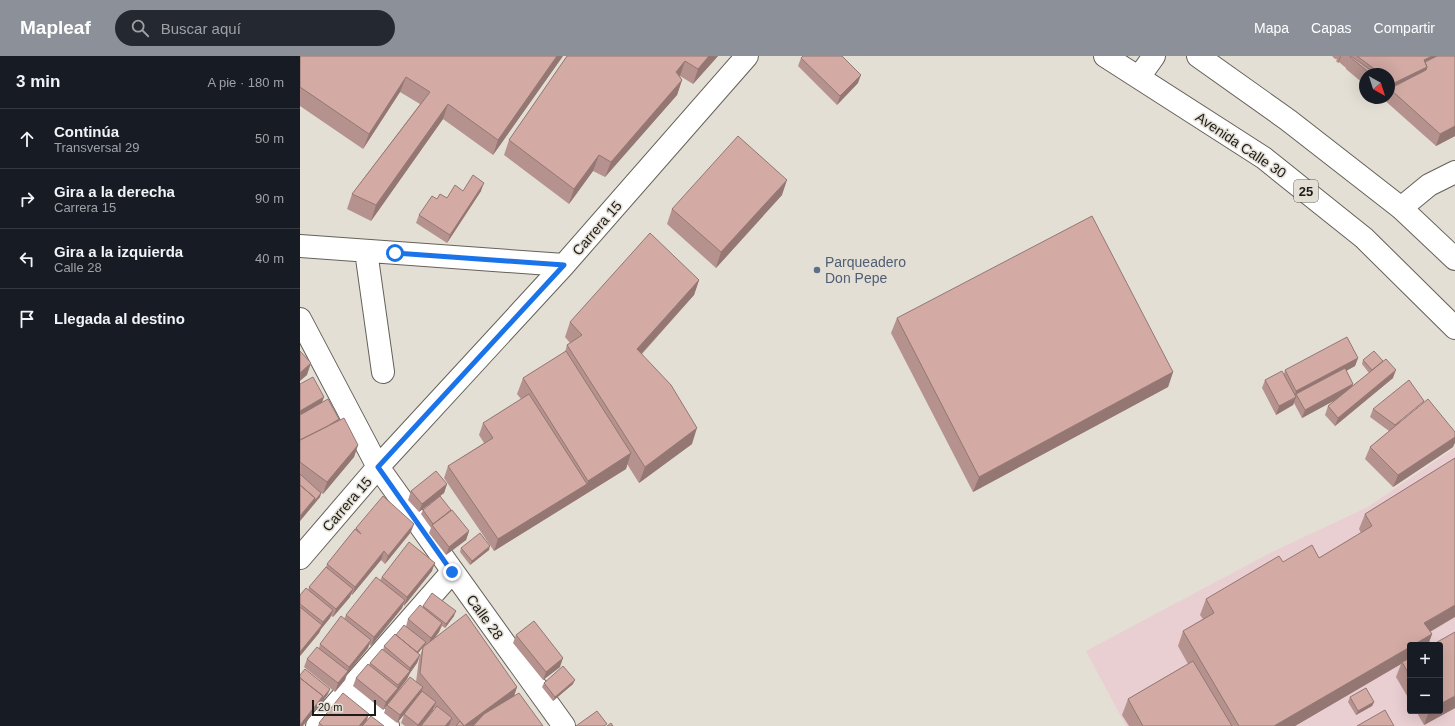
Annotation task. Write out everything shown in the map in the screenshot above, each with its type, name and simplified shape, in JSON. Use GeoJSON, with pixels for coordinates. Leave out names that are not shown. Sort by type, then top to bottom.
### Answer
{"type":"FeatureCollection","features":[{"type":"Feature","properties":{"kind":"main road","name":"Carrera 15"},"geometry":{"type":"LineString","coordinates":[[300,558],[378,467],[564,265],[747,56]]}},
{"type":"Feature","properties":{"kind":"main road","name":"Avenida Calle 30"},"geometry":{"type":"LineString","coordinates":[[1105,56],[1264,158],[1364,238],[1455,328]]}},
{"type":"Feature","properties":{"kind":"main road"},"geometry":{"type":"LineString","coordinates":[[1139,77],[1154,56]]}},
{"type":"Feature","properties":{"kind":"main road"},"geometry":{"type":"LineString","coordinates":[[1198,56],[1288,120],[1400,208],[1455,258]]}},
{"type":"Feature","properties":{"kind":"main road"},"geometry":{"type":"LineString","coordinates":[[1400,208],[1429,184],[1455,172]]}},
{"type":"Feature","properties":{"kind":"main road"},"geometry":{"type":"LineString","coordinates":[[300,246],[564,265]]}},
{"type":"Feature","properties":{"kind":"main road"},"geometry":{"type":"LineString","coordinates":[[366,251],[383,372]]}},
{"type":"Feature","properties":{"kind":"main road","name":"Calle 28"},"geometry":{"type":"LineString","coordinates":[[300,319],[378,467],[564,726]]}},
{"type":"Feature","properties":{"kind":"main road"},"geometry":{"type":"LineString","coordinates":[[316,726],[348,692],[452,572]]}},
{"type":"Feature","properties":{"kind":"main road"},"geometry":{"type":"LineString","coordinates":[[348,692],[388,726]]}},
{"type":"Feature","properties":{"kind":"shaded area"},"geometry":{"type":"Polygon","coordinates":[[[1455,448],[1455,726],[1126,726],[1086,651],[1272,552],[1368,507],[1455,448]]]}},
{"type":"Feature","properties":{"kind":"building"},"geometry":{"type":"Polygon","coordinates":[[[300,56],[557,56],[498,140],[448,104],[376,205],[352,194],[430,92],[406,77],[369,134],[300,87],[300,56]]]}},
{"type":"Feature","properties":{"kind":"building"},"geometry":{"type":"Polygon","coordinates":[[[567,56],[709,56],[698,69],[685,61],[676,72],[682,80],[611,162],[599,155],[574,189],[509,140],[567,56]]]}},
{"type":"Feature","properties":{"kind":"building"},"geometry":{"type":"Polygon","coordinates":[[[803,56],[842,56],[861,75],[840,96],[801,58],[803,56]]]}},
{"type":"Feature","properties":{"kind":"building"},"geometry":{"type":"Polygon","coordinates":[[[1351,56],[1368,68],[1364,68],[1350,57],[1351,56]]]}},
{"type":"Feature","properties":{"kind":"building"},"geometry":{"type":"Polygon","coordinates":[[[1357,56],[1432,56],[1424,60],[1427,67],[1395,83],[1395,68],[1373,68],[1357,56]]]}},
{"type":"Feature","properties":{"kind":"building"},"geometry":{"type":"Polygon","coordinates":[[[1437,56],[1455,56],[1455,126],[1440,134],[1395,93],[1395,86],[1426,70],[1427,67],[1425,62],[1437,56]]]}},
{"type":"Feature","properties":{"kind":"building"},"geometry":{"type":"Polygon","coordinates":[[[738,136],[787,180],[721,252],[672,209],[738,136]]]}},
{"type":"Feature","properties":{"kind":"building"},"geometry":{"type":"Polygon","coordinates":[[[473,175],[484,183],[450,235],[419,215],[432,196],[437,199],[440,194],[447,198],[455,185],[463,191],[473,175]]]}},
{"type":"Feature","properties":{"kind":"building"},"geometry":{"type":"Polygon","coordinates":[[[1092,216],[1173,372],[979,477],[897,318],[1092,216]]]}},
{"type":"Feature","properties":{"kind":"building"},"geometry":{"type":"Polygon","coordinates":[[[650,233],[699,280],[637,349],[671,385],[697,428],[645,467],[567,345],[582,335],[570,322],[650,233]]]}},
{"type":"Feature","properties":{"kind":"building"},"geometry":{"type":"Polygon","coordinates":[[[1347,337],[1358,358],[1296,391],[1285,370],[1347,337]]]}},
{"type":"Feature","properties":{"kind":"building"},"geometry":{"type":"Polygon","coordinates":[[[300,351],[311,363],[300,373],[300,351]]]}},
{"type":"Feature","properties":{"kind":"building"},"geometry":{"type":"Polygon","coordinates":[[[566,351],[631,453],[588,481],[523,378],[566,351]]]}},
{"type":"Feature","properties":{"kind":"building"},"geometry":{"type":"Polygon","coordinates":[[[1374,351],[1383,361],[1372,370],[1363,360],[1374,351]]]}},
{"type":"Feature","properties":{"kind":"building"},"geometry":{"type":"Polygon","coordinates":[[[1386,359],[1396,370],[1338,418],[1328,406],[1386,359]]]}},
{"type":"Feature","properties":{"kind":"building"},"geometry":{"type":"Polygon","coordinates":[[[1345,368],[1353,384],[1305,410],[1296,394],[1345,368]]]}},
{"type":"Feature","properties":{"kind":"building"},"geometry":{"type":"Polygon","coordinates":[[[1282,371],[1296,397],[1279,406],[1265,380],[1282,371]]]}},
{"type":"Feature","properties":{"kind":"building"},"geometry":{"type":"Polygon","coordinates":[[[313,377],[324,397],[300,411],[300,384],[313,377]]]}},
{"type":"Feature","properties":{"kind":"building"},"geometry":{"type":"Polygon","coordinates":[[[1409,380],[1424,401],[1395,425],[1373,409],[1409,380]]]}},
{"type":"Feature","properties":{"kind":"building"},"geometry":{"type":"Polygon","coordinates":[[[529,394],[587,484],[498,539],[448,466],[493,438],[483,423],[529,394]]]}},
{"type":"Feature","properties":{"kind":"building"},"geometry":{"type":"Polygon","coordinates":[[[328,399],[339,419],[300,440],[300,415],[328,399]]]}},
{"type":"Feature","properties":{"kind":"building"},"geometry":{"type":"Polygon","coordinates":[[[1428,399],[1455,432],[1455,437],[1398,475],[1370,447],[1428,399]]]}},
{"type":"Feature","properties":{"kind":"building"},"geometry":{"type":"Polygon","coordinates":[[[344,418],[358,445],[327,482],[300,462],[300,440],[344,418]]]}},
{"type":"Feature","properties":{"kind":"building"},"geometry":{"type":"Polygon","coordinates":[[[1455,458],[1455,605],[1424,623],[1432,634],[1418,642],[1407,642],[1407,649],[1274,726],[1239,726],[1183,631],[1214,613],[1206,599],[1279,556],[1283,562],[1312,545],[1319,558],[1372,526],[1365,514],[1455,458]]]}},
{"type":"Feature","properties":{"kind":"building"},"geometry":{"type":"Polygon","coordinates":[[[436,471],[447,484],[422,504],[411,491],[436,471]]]}},
{"type":"Feature","properties":{"kind":"building"},"geometry":{"type":"Polygon","coordinates":[[[300,474],[321,493],[315,501],[315,498],[300,485],[300,474]]]}},
{"type":"Feature","properties":{"kind":"building"},"geometry":{"type":"Polygon","coordinates":[[[300,485],[315,498],[300,516],[300,485]]]}},
{"type":"Feature","properties":{"kind":"building"},"geometry":{"type":"Polygon","coordinates":[[[383,496],[414,524],[388,556],[384,551],[355,587],[327,564],[355,529],[361,534],[356,528],[383,496]]]}},
{"type":"Feature","properties":{"kind":"building"},"geometry":{"type":"Polygon","coordinates":[[[440,496],[451,510],[433,524],[423,510],[440,496]]]}},
{"type":"Feature","properties":{"kind":"building"},"geometry":{"type":"Polygon","coordinates":[[[452,510],[469,531],[449,547],[432,525],[452,510]]]}},
{"type":"Feature","properties":{"kind":"building"},"geometry":{"type":"Polygon","coordinates":[[[480,533],[490,546],[472,561],[461,548],[480,533]]]}},
{"type":"Feature","properties":{"kind":"building"},"geometry":{"type":"Polygon","coordinates":[[[409,542],[435,563],[407,597],[382,577],[409,542]]]}},
{"type":"Feature","properties":{"kind":"building"},"geometry":{"type":"Polygon","coordinates":[[[326,567],[353,589],[336,609],[309,587],[326,567]]]}},
{"type":"Feature","properties":{"kind":"building"},"geometry":{"type":"Polygon","coordinates":[[[376,577],[405,600],[374,637],[346,615],[376,577]]]}},
{"type":"Feature","properties":{"kind":"building"},"geometry":{"type":"Polygon","coordinates":[[[306,588],[333,610],[323,622],[300,604],[300,595],[306,588]]]}},
{"type":"Feature","properties":{"kind":"building"},"geometry":{"type":"Polygon","coordinates":[[[432,593],[456,611],[446,624],[423,606],[432,593]]]}},
{"type":"Feature","properties":{"kind":"building"},"geometry":{"type":"Polygon","coordinates":[[[420,605],[442,623],[431,638],[408,619],[420,605]]]}},
{"type":"Feature","properties":{"kind":"building"},"geometry":{"type":"Polygon","coordinates":[[[300,607],[322,625],[300,652],[300,607]]]}},
{"type":"Feature","properties":{"kind":"building"},"geometry":{"type":"Polygon","coordinates":[[[466,614],[517,687],[464,726],[420,673],[423,647],[466,614]]]}},
{"type":"Feature","properties":{"kind":"building"},"geometry":{"type":"Polygon","coordinates":[[[341,616],[371,640],[349,667],[320,644],[341,616]]]}},
{"type":"Feature","properties":{"kind":"building"},"geometry":{"type":"Polygon","coordinates":[[[534,621],[563,658],[546,672],[516,635],[534,621]]]}},
{"type":"Feature","properties":{"kind":"building"},"geometry":{"type":"Polygon","coordinates":[[[404,625],[426,642],[417,652],[396,635],[404,625]]]}},
{"type":"Feature","properties":{"kind":"building"},"geometry":{"type":"Polygon","coordinates":[[[1455,632],[1455,696],[1443,702],[1443,642],[1437,642],[1455,632]]]}},
{"type":"Feature","properties":{"kind":"building"},"geometry":{"type":"Polygon","coordinates":[[[395,634],[420,655],[410,668],[384,646],[395,634]]]}},
{"type":"Feature","properties":{"kind":"building"},"geometry":{"type":"Polygon","coordinates":[[[317,647],[348,671],[338,683],[307,659],[317,647]]]}},
{"type":"Feature","properties":{"kind":"building"},"geometry":{"type":"Polygon","coordinates":[[[382,649],[410,671],[398,685],[370,663],[382,649]]]}},
{"type":"Feature","properties":{"kind":"building"},"geometry":{"type":"Polygon","coordinates":[[[1407,660],[1407,671],[1402,662],[1407,660]]]}},
{"type":"Feature","properties":{"kind":"building"},"geometry":{"type":"Polygon","coordinates":[[[1193,661],[1232,726],[1143,726],[1128,699],[1193,661]]]}},
{"type":"Feature","properties":{"kind":"building"},"geometry":{"type":"Polygon","coordinates":[[[368,664],[398,688],[386,702],[356,678],[368,664]]]}},
{"type":"Feature","properties":{"kind":"building"},"geometry":{"type":"Polygon","coordinates":[[[563,666],[575,680],[555,697],[544,683],[563,666]]]}},
{"type":"Feature","properties":{"kind":"building"},"geometry":{"type":"Polygon","coordinates":[[[305,669],[330,689],[321,700],[323,696],[300,678],[300,675],[305,669]]]}},
{"type":"Feature","properties":{"kind":"building"},"geometry":{"type":"Polygon","coordinates":[[[410,677],[423,687],[400,715],[387,705],[410,677]]]}},
{"type":"Feature","properties":{"kind":"building"},"geometry":{"type":"Polygon","coordinates":[[[300,678],[323,696],[300,725],[300,678]]]}},
{"type":"Feature","properties":{"kind":"building"},"geometry":{"type":"Polygon","coordinates":[[[1366,688],[1374,702],[1358,711],[1350,697],[1366,688]]]}},
{"type":"Feature","properties":{"kind":"building"},"geometry":{"type":"Polygon","coordinates":[[[422,691],[436,702],[418,725],[404,714],[422,691]]]}},
{"type":"Feature","properties":{"kind":"building"},"geometry":{"type":"Polygon","coordinates":[[[343,693],[369,714],[359,726],[323,726],[319,723],[343,693]]]}},
{"type":"Feature","properties":{"kind":"building"},"geometry":{"type":"Polygon","coordinates":[[[519,693],[543,726],[473,726],[484,714],[519,693]]]}},
{"type":"Feature","properties":{"kind":"building"},"geometry":{"type":"Polygon","coordinates":[[[437,706],[452,718],[445,726],[421,726],[437,706]]]}},
{"type":"Feature","properties":{"kind":"building"},"geometry":{"type":"Polygon","coordinates":[[[1385,710],[1394,726],[1357,726],[1385,710]]]}},
{"type":"Feature","properties":{"kind":"building"},"geometry":{"type":"Polygon","coordinates":[[[597,711],[607,724],[604,726],[576,726],[597,711]]]}},
{"type":"Feature","properties":{"kind":"building"},"geometry":{"type":"Polygon","coordinates":[[[371,716],[384,726],[362,726],[371,716]]]}},
{"type":"Feature","properties":{"kind":"building"},"geometry":{"type":"Polygon","coordinates":[[[460,721],[464,726],[456,726],[460,721]]]}},
{"type":"Feature","properties":{"kind":"place","name":"Parqueadero Don Pepe"},"geometry":{"type":"Point","coordinates":[817,270]}},
{"type":"Feature","properties":{"kind":"route"},"geometry":{"type":"LineString","coordinates":[[395,253],[526,261],[564,265],[378,467],[452,572]]}}]}
